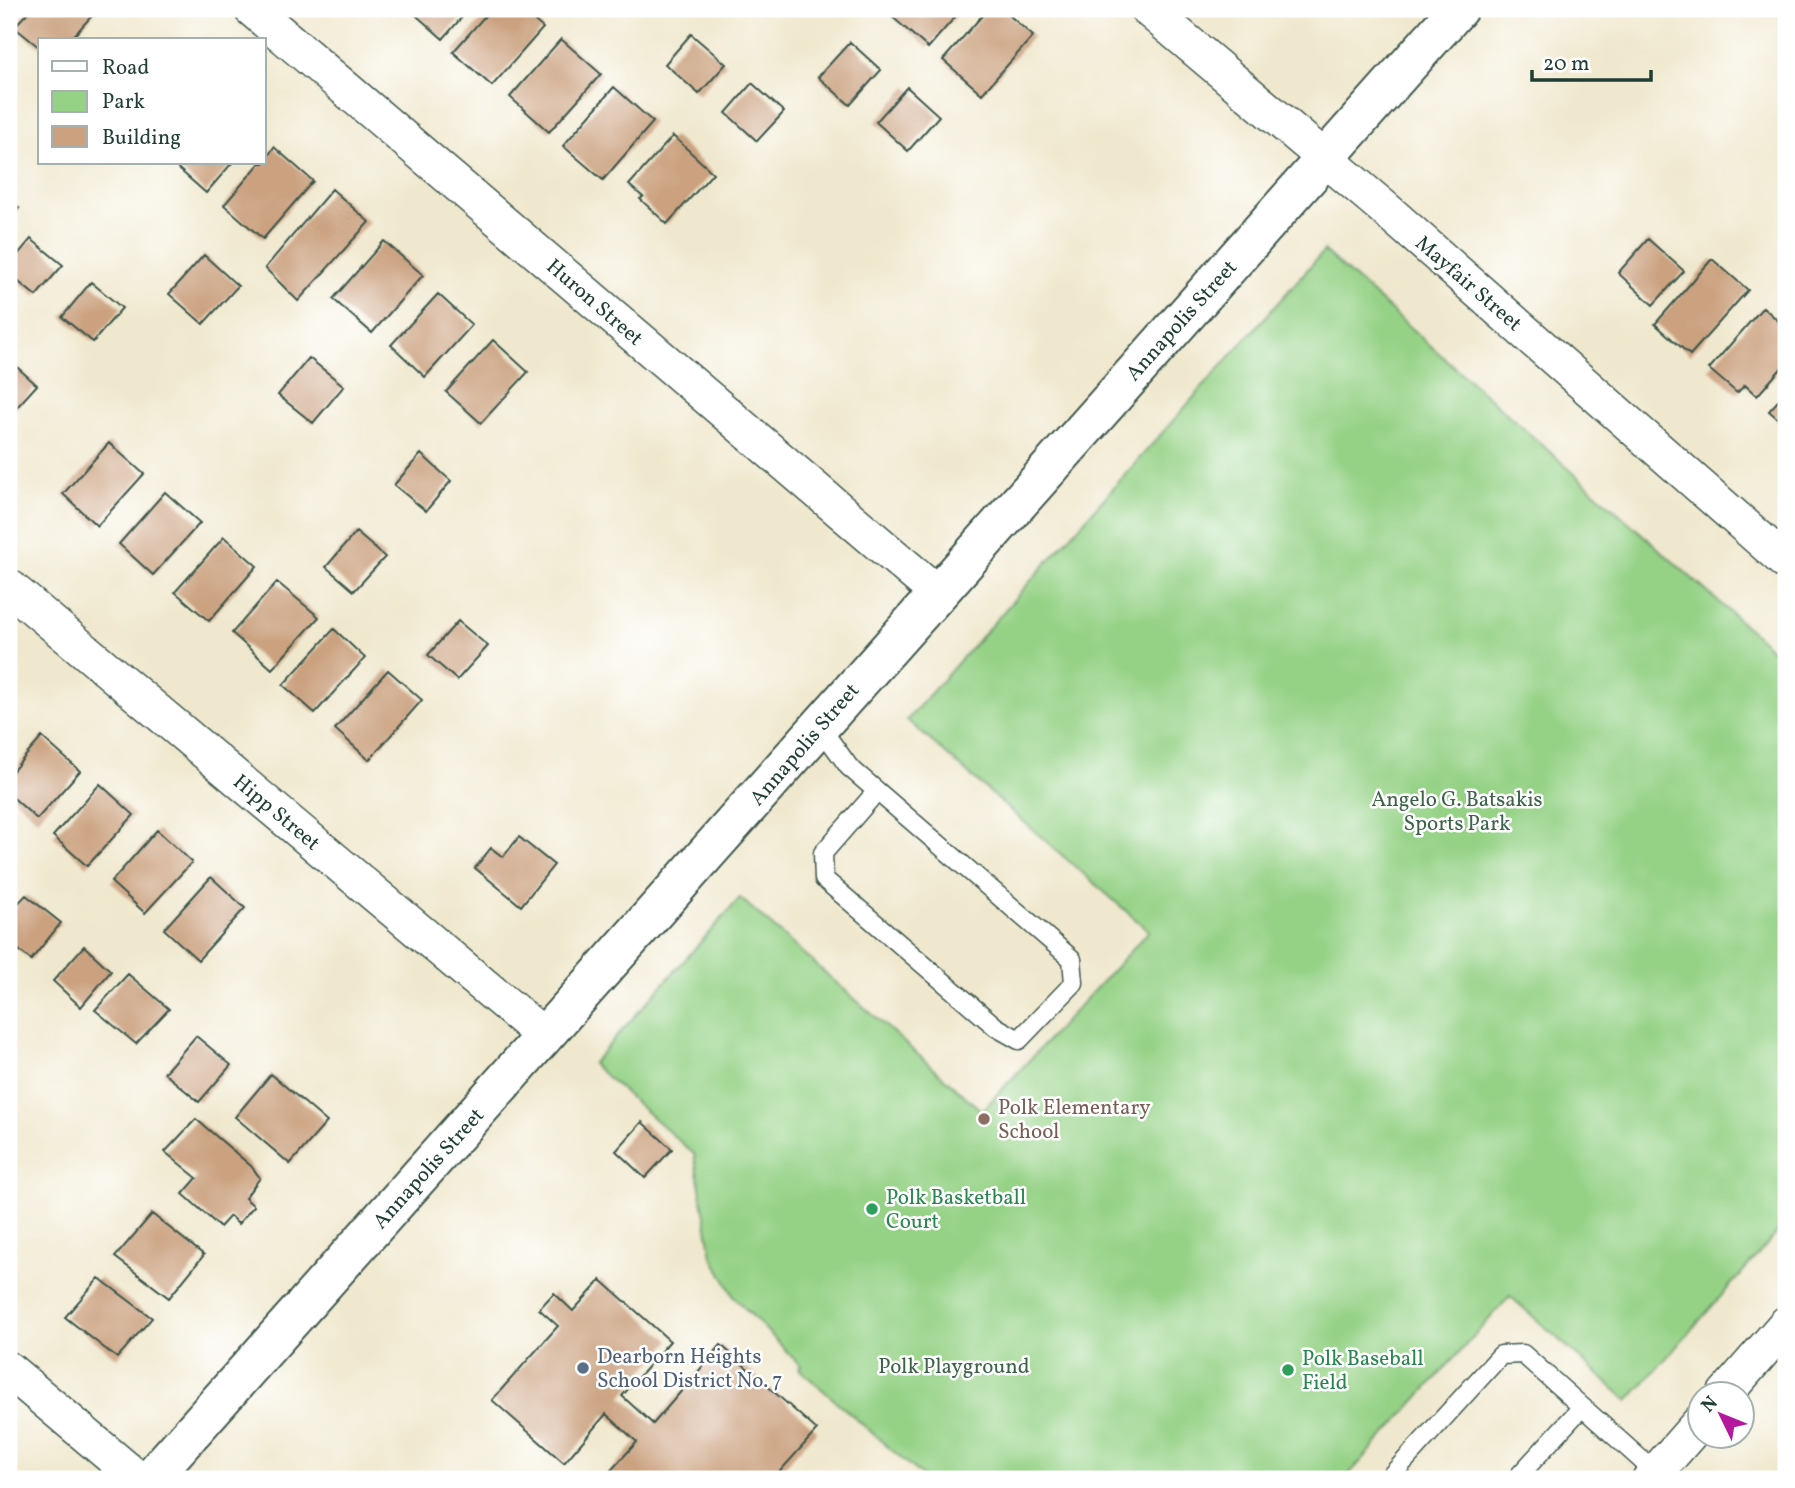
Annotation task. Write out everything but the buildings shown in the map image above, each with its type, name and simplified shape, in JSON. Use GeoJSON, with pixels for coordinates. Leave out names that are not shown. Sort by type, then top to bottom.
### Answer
{"type":"FeatureCollection","features":[{"type":"Feature","properties":{"kind":"street","name":"Huron Street"},"geometry":{"type":"LineString","coordinates":[[252,9],[937,594]]}},
{"type":"Feature","properties":{"kind":"street","name":"Mayfair Street"},"geometry":{"type":"LineString","coordinates":[[1148,9],[1786,562]]}},
{"type":"Feature","properties":{"kind":"street","name":"Annapolis Street"},"geometry":{"type":"LineString","coordinates":[[150,1479],[1458,9]]}},
{"type":"Feature","properties":{"kind":"street","name":"Hipp Street"},"geometry":{"type":"LineString","coordinates":[[9,587],[545,1037]]}},
{"type":"Feature","properties":{"kind":"street"},"geometry":{"type":"LineString","coordinates":[[1738,1380],[1784,1332]]}},
{"type":"Feature","properties":{"kind":"street"},"geometry":{"type":"LineString","coordinates":[[9,1370],[138,1479]]}},
{"type":"Feature","properties":{"kind":"street"},"geometry":{"type":"LineString","coordinates":[[1653,1476],[1686,1438]]}},
{"type":"Feature","properties":{"kind":"lane"},"geometry":{"type":"LineString","coordinates":[[820,727],[849,767],[877,791],[1072,959],[1074,983],[1018,1040],[996,1027],[824,879],[823,853],[877,791]]}},
{"type":"Feature","properties":{"kind":"lane"},"geometry":{"type":"LineString","coordinates":[[1388,1479],[1501,1355],[1523,1354],[1653,1476]]}},
{"type":"Feature","properties":{"kind":"lane"},"geometry":{"type":"LineString","coordinates":[[1516,1479],[1582,1407]]}},
{"type":"Feature","properties":{"kind":"green space","name":"Angelo G. Batsakis Sports Park"},"geometry":{"type":"Polygon","coordinates":[[[1324,251],[1786,662],[1786,1223],[1628,1401],[1510,1296],[1345,1479],[925,1479],[799,1369],[801,1366],[734,1297],[712,1256],[694,1154],[592,1064],[740,898],[982,1111],[1149,931],[907,720],[1324,251]]]}},
{"type":"Feature","properties":{"kind":"place","name":"Polk Elementary School"},"geometry":{"type":"Point","coordinates":[984,1119]}},
{"type":"Feature","properties":{"kind":"place","name":"Polk Basketball Court"},"geometry":{"type":"Point","coordinates":[872,1209]}},
{"type":"Feature","properties":{"kind":"place","name":"Dearborn Heights School District No. 7"},"geometry":{"type":"Point","coordinates":[583,1368]}},
{"type":"Feature","properties":{"kind":"place","name":"Polk Baseball Field"},"geometry":{"type":"Point","coordinates":[1288,1370]}},
{"type":"Feature","properties":{"kind":"park label","name":"Polk Playground"},"geometry":{"type":"Point","coordinates":[954,1366]}}]}
